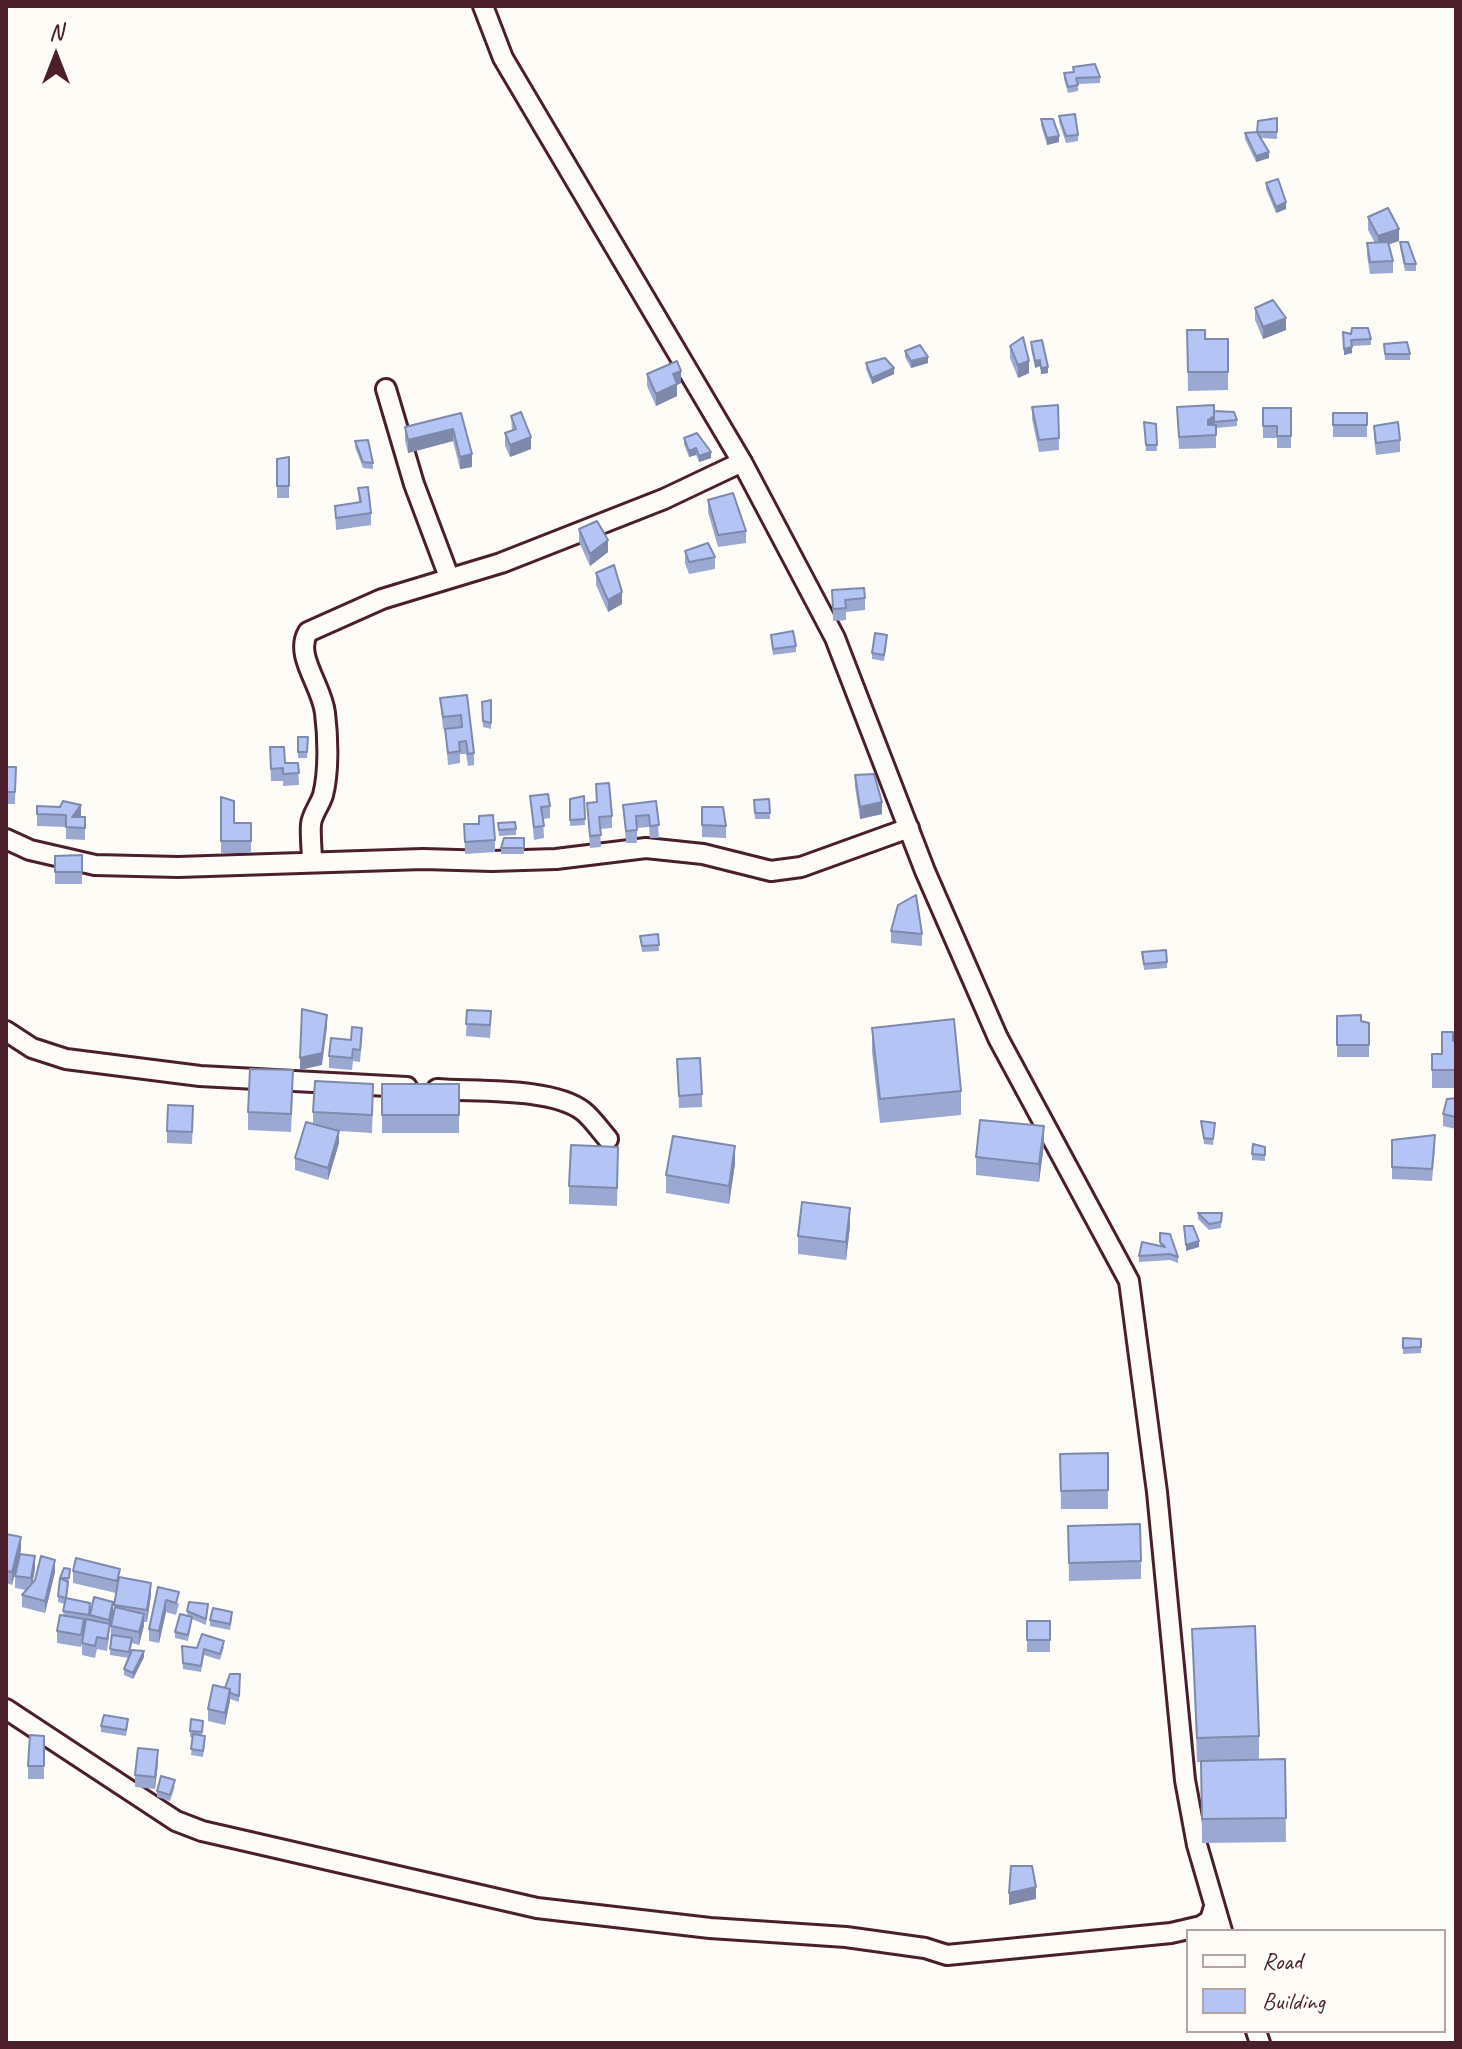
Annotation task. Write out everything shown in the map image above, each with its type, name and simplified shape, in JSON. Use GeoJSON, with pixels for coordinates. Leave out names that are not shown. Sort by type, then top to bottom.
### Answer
{"type":"FeatureCollection","features":[{"type":"Feature","properties":{"kind":"street"},"geometry":{"type":"LineString","coordinates":[[483,6],[503,58],[742,462],[835,638],[909,828],[998,1038],[1129,1281],[1157,1492],[1185,1780],[1221,1929]]}},
{"type":"Feature","properties":{"kind":"street"},"geometry":{"type":"LineString","coordinates":[[386,389],[414,484],[449,577]]}},
{"type":"Feature","properties":{"kind":"street"},"geometry":{"type":"LineString","coordinates":[[312,862],[311,822],[323,794],[326,765],[325,713],[315,676],[304,657],[302,642],[308,632],[382,599],[501,563],[664,499],[742,462]]}},
{"type":"Feature","properties":{"kind":"street"},"geometry":{"type":"LineString","coordinates":[[6,839],[30,850],[95,865],[178,867],[556,859],[646,848],[703,854],[771,871],[801,867],[909,828]]}},
{"type":"Feature","properties":{"kind":"street"},"geometry":{"type":"LineString","coordinates":[[6,1031],[32,1048],[66,1059],[185,1074],[544,1096],[583,1111],[608,1139]]}},
{"type":"Feature","properties":{"kind":"street"},"geometry":{"type":"LineString","coordinates":[[6,1709],[176,1821],[202,1831],[537,1908],[710,1928],[846,1937],[925,1948],[947,1955],[1186,1930]]}},
{"type":"Feature","properties":{"kind":"street"},"geometry":{"type":"LineString","coordinates":[[1188,1929],[1210,1920],[1214,1907]]}},
{"type":"Feature","properties":{"kind":"building"},"geometry":{"type":"Polygon","coordinates":[[[1095,64],[1100,77],[1076,78],[1078,85],[1068,87],[1064,73],[1074,72],[1073,67],[1095,64]]]}},
{"type":"Feature","properties":{"kind":"building"},"geometry":{"type":"Polygon","coordinates":[[[1075,114],[1078,135],[1066,136],[1059,116],[1075,114]]]}},
{"type":"Feature","properties":{"kind":"building"},"geometry":{"type":"Polygon","coordinates":[[[1277,118],[1277,132],[1257,132],[1258,121],[1277,118]]]}},
{"type":"Feature","properties":{"kind":"building"},"geometry":{"type":"Polygon","coordinates":[[[1041,119],[1053,119],[1059,136],[1047,138],[1041,119]]]}},
{"type":"Feature","properties":{"kind":"building"},"geometry":{"type":"Polygon","coordinates":[[[1257,132],[1269,152],[1256,156],[1245,133],[1257,132]]]}},
{"type":"Feature","properties":{"kind":"building"},"geometry":{"type":"Polygon","coordinates":[[[1278,179],[1286,202],[1276,207],[1266,183],[1278,179]]]}},
{"type":"Feature","properties":{"kind":"building"},"geometry":{"type":"Polygon","coordinates":[[[1388,208],[1399,229],[1378,236],[1368,217],[1388,208]]]}},
{"type":"Feature","properties":{"kind":"building"},"geometry":{"type":"Polygon","coordinates":[[[1388,242],[1393,261],[1370,262],[1367,243],[1388,242]]]}},
{"type":"Feature","properties":{"kind":"building"},"geometry":{"type":"Polygon","coordinates":[[[1400,242],[1408,242],[1416,264],[1405,264],[1400,242]]]}},
{"type":"Feature","properties":{"kind":"building"},"geometry":{"type":"Polygon","coordinates":[[[1273,300],[1286,318],[1263,327],[1255,308],[1273,300]]]}},
{"type":"Feature","properties":{"kind":"building"},"geometry":{"type":"Polygon","coordinates":[[[1352,328],[1368,328],[1371,339],[1351,340],[1352,347],[1344,349],[1343,332],[1351,334],[1352,328]]]}},
{"type":"Feature","properties":{"kind":"building"},"geometry":{"type":"Polygon","coordinates":[[[1187,330],[1205,330],[1205,339],[1228,339],[1228,372],[1188,372],[1187,330]]]}},
{"type":"Feature","properties":{"kind":"building"},"geometry":{"type":"Polygon","coordinates":[[[1023,337],[1029,361],[1018,365],[1010,346],[1023,337]]]}},
{"type":"Feature","properties":{"kind":"building"},"geometry":{"type":"Polygon","coordinates":[[[1042,340],[1048,367],[1041,368],[1040,360],[1035,361],[1031,342],[1042,340]]]}},
{"type":"Feature","properties":{"kind":"building"},"geometry":{"type":"Polygon","coordinates":[[[1407,342],[1410,354],[1385,354],[1384,344],[1407,342]]]}},
{"type":"Feature","properties":{"kind":"building"},"geometry":{"type":"Polygon","coordinates":[[[920,345],[928,357],[911,361],[905,351],[920,345]]]}},
{"type":"Feature","properties":{"kind":"building"},"geometry":{"type":"Polygon","coordinates":[[[885,358],[894,368],[872,378],[866,363],[885,358]]]}},
{"type":"Feature","properties":{"kind":"building"},"geometry":{"type":"Polygon","coordinates":[[[677,361],[681,371],[673,374],[677,384],[656,394],[647,374],[677,361]]]}},
{"type":"Feature","properties":{"kind":"building"},"geometry":{"type":"Polygon","coordinates":[[[1058,405],[1059,438],[1039,440],[1032,407],[1058,405]]]}},
{"type":"Feature","properties":{"kind":"building"},"geometry":{"type":"Polygon","coordinates":[[[1214,405],[1214,416],[1208,420],[1208,425],[1216,425],[1216,435],[1179,437],[1177,407],[1214,405]]]}},
{"type":"Feature","properties":{"kind":"building"},"geometry":{"type":"Polygon","coordinates":[[[1263,408],[1291,408],[1291,436],[1277,436],[1277,426],[1263,426],[1263,408]]]}},
{"type":"Feature","properties":{"kind":"building"},"geometry":{"type":"Polygon","coordinates":[[[1214,411],[1234,412],[1237,420],[1214,422],[1214,411]]]}},
{"type":"Feature","properties":{"kind":"building"},"geometry":{"type":"Polygon","coordinates":[[[521,412],[531,437],[510,445],[505,433],[516,429],[511,416],[521,412]]]}},
{"type":"Feature","properties":{"kind":"building"},"geometry":{"type":"Polygon","coordinates":[[[461,413],[472,454],[460,457],[453,429],[408,440],[405,427],[461,413]]]}},
{"type":"Feature","properties":{"kind":"building"},"geometry":{"type":"Polygon","coordinates":[[[1333,413],[1367,413],[1367,425],[1333,425],[1333,413]]]}},
{"type":"Feature","properties":{"kind":"building"},"geometry":{"type":"Polygon","coordinates":[[[1144,422],[1156,424],[1157,445],[1146,445],[1144,422]]]}},
{"type":"Feature","properties":{"kind":"building"},"geometry":{"type":"Polygon","coordinates":[[[1398,422],[1400,440],[1376,443],[1374,426],[1398,422]]]}},
{"type":"Feature","properties":{"kind":"building"},"geometry":{"type":"Polygon","coordinates":[[[697,433],[711,452],[699,456],[696,448],[689,451],[684,438],[697,433]]]}},
{"type":"Feature","properties":{"kind":"building"},"geometry":{"type":"Polygon","coordinates":[[[368,440],[373,463],[363,462],[355,441],[368,440]]]}},
{"type":"Feature","properties":{"kind":"building"},"geometry":{"type":"Polygon","coordinates":[[[289,457],[289,486],[277,486],[277,459],[289,457]]]}},
{"type":"Feature","properties":{"kind":"building"},"geometry":{"type":"Polygon","coordinates":[[[368,487],[371,513],[336,518],[335,506],[361,502],[358,488],[368,487]]]}},
{"type":"Feature","properties":{"kind":"building"},"geometry":{"type":"Polygon","coordinates":[[[733,493],[746,531],[718,535],[708,500],[733,493]]]}},
{"type":"Feature","properties":{"kind":"building"},"geometry":{"type":"Polygon","coordinates":[[[597,521],[608,540],[590,554],[579,529],[597,521]]]}},
{"type":"Feature","properties":{"kind":"building"},"geometry":{"type":"Polygon","coordinates":[[[708,543],[715,557],[689,562],[685,551],[708,543]]]}},
{"type":"Feature","properties":{"kind":"building"},"geometry":{"type":"Polygon","coordinates":[[[614,565],[622,592],[608,600],[596,573],[614,565]]]}},
{"type":"Feature","properties":{"kind":"building"},"geometry":{"type":"Polygon","coordinates":[[[864,588],[865,598],[845,600],[846,608],[833,609],[832,590],[864,588]]]}},
{"type":"Feature","properties":{"kind":"building"},"geometry":{"type":"Polygon","coordinates":[[[793,631],[796,646],[773,649],[771,635],[793,631]]]}},
{"type":"Feature","properties":{"kind":"building"},"geometry":{"type":"Polygon","coordinates":[[[875,633],[887,635],[884,655],[872,653],[875,633]]]}},
{"type":"Feature","properties":{"kind":"building"},"geometry":{"type":"Polygon","coordinates":[[[467,695],[474,753],[468,754],[466,741],[459,742],[460,751],[448,753],[445,729],[462,727],[461,715],[443,717],[440,698],[467,695]]]}},
{"type":"Feature","properties":{"kind":"building"},"geometry":{"type":"Polygon","coordinates":[[[491,700],[491,723],[483,721],[482,702],[491,700]]]}},
{"type":"Feature","properties":{"kind":"building"},"geometry":{"type":"Polygon","coordinates":[[[298,737],[308,737],[307,752],[298,752],[298,737]]]}},
{"type":"Feature","properties":{"kind":"building"},"geometry":{"type":"Polygon","coordinates":[[[270,747],[284,747],[285,763],[298,763],[299,773],[283,774],[283,768],[271,769],[270,747]]]}},
{"type":"Feature","properties":{"kind":"building"},"geometry":{"type":"Polygon","coordinates":[[[6,767],[16,767],[15,792],[6,792],[6,767]]]}},
{"type":"Feature","properties":{"kind":"building"},"geometry":{"type":"Polygon","coordinates":[[[874,774],[882,802],[860,807],[855,775],[874,774]]]}},
{"type":"Feature","properties":{"kind":"building"},"geometry":{"type":"Polygon","coordinates":[[[609,783],[612,816],[599,817],[601,835],[590,836],[587,803],[597,802],[596,784],[609,783]]]}},
{"type":"Feature","properties":{"kind":"building"},"geometry":{"type":"Polygon","coordinates":[[[548,794],[550,806],[541,807],[544,826],[534,827],[530,796],[548,794]]]}},
{"type":"Feature","properties":{"kind":"building"},"geometry":{"type":"Polygon","coordinates":[[[584,796],[585,819],[570,820],[570,799],[584,796]]]}},
{"type":"Feature","properties":{"kind":"building"},"geometry":{"type":"Polygon","coordinates":[[[221,797],[234,801],[234,823],[251,823],[251,841],[221,841],[221,797]]]}},
{"type":"Feature","properties":{"kind":"building"},"geometry":{"type":"Polygon","coordinates":[[[769,799],[770,813],[755,813],[754,800],[769,799]]]}},
{"type":"Feature","properties":{"kind":"building"},"geometry":{"type":"Polygon","coordinates":[[[63,801],[81,805],[72,817],[85,817],[85,828],[66,827],[66,815],[37,814],[37,806],[60,807],[63,801]]]}},
{"type":"Feature","properties":{"kind":"building"},"geometry":{"type":"Polygon","coordinates":[[[656,801],[659,825],[650,826],[649,815],[636,816],[637,830],[626,831],[623,805],[656,801]]]}},
{"type":"Feature","properties":{"kind":"building"},"geometry":{"type":"Polygon","coordinates":[[[702,807],[723,807],[726,826],[702,825],[702,807]]]}},
{"type":"Feature","properties":{"kind":"building"},"geometry":{"type":"Polygon","coordinates":[[[493,815],[495,840],[465,842],[464,824],[479,824],[479,816],[493,815]]]}},
{"type":"Feature","properties":{"kind":"building"},"geometry":{"type":"Polygon","coordinates":[[[515,822],[516,829],[499,830],[498,823],[515,822]]]}},
{"type":"Feature","properties":{"kind":"building"},"geometry":{"type":"Polygon","coordinates":[[[504,838],[524,838],[524,848],[501,848],[504,838]]]}},
{"type":"Feature","properties":{"kind":"building"},"geometry":{"type":"Polygon","coordinates":[[[82,855],[82,872],[55,872],[55,856],[82,855]]]}},
{"type":"Feature","properties":{"kind":"building"},"geometry":{"type":"Polygon","coordinates":[[[916,895],[922,934],[891,931],[898,905],[916,895]]]}},
{"type":"Feature","properties":{"kind":"building"},"geometry":{"type":"Polygon","coordinates":[[[658,934],[659,945],[642,946],[640,936],[658,934]]]}},
{"type":"Feature","properties":{"kind":"building"},"geometry":{"type":"Polygon","coordinates":[[[1166,950],[1167,962],[1144,964],[1142,952],[1166,950]]]}},
{"type":"Feature","properties":{"kind":"building"},"geometry":{"type":"Polygon","coordinates":[[[302,1009],[327,1015],[322,1053],[300,1058],[302,1009]]]}},
{"type":"Feature","properties":{"kind":"building"},"geometry":{"type":"Polygon","coordinates":[[[467,1010],[491,1011],[490,1025],[466,1024],[467,1010]]]}},
{"type":"Feature","properties":{"kind":"building"},"geometry":{"type":"Polygon","coordinates":[[[1361,1015],[1361,1021],[1369,1023],[1369,1045],[1337,1045],[1337,1016],[1361,1015]]]}},
{"type":"Feature","properties":{"kind":"building"},"geometry":{"type":"Polygon","coordinates":[[[954,1019],[961,1091],[880,1099],[872,1028],[954,1019]]]}},
{"type":"Feature","properties":{"kind":"building"},"geometry":{"type":"Polygon","coordinates":[[[352,1027],[362,1028],[360,1050],[353,1049],[352,1058],[329,1056],[331,1038],[351,1040],[352,1027]]]}},
{"type":"Feature","properties":{"kind":"building"},"geometry":{"type":"Polygon","coordinates":[[[1442,1032],[1453,1032],[1456,1070],[1432,1070],[1432,1054],[1442,1054],[1442,1032]]]}},
{"type":"Feature","properties":{"kind":"building"},"geometry":{"type":"Polygon","coordinates":[[[700,1058],[702,1094],[679,1096],[677,1059],[700,1058]]]}},
{"type":"Feature","properties":{"kind":"building"},"geometry":{"type":"Polygon","coordinates":[[[250,1069],[293,1070],[291,1114],[248,1112],[250,1069]]]}},
{"type":"Feature","properties":{"kind":"building"},"geometry":{"type":"Polygon","coordinates":[[[315,1081],[373,1084],[372,1115],[313,1112],[315,1081]]]}},
{"type":"Feature","properties":{"kind":"building"},"geometry":{"type":"Polygon","coordinates":[[[382,1084],[459,1084],[459,1115],[382,1115],[382,1084]]]}},
{"type":"Feature","properties":{"kind":"building"},"geometry":{"type":"Polygon","coordinates":[[[1456,1098],[1456,1117],[1443,1114],[1447,1099],[1456,1098]]]}},
{"type":"Feature","properties":{"kind":"building"},"geometry":{"type":"Polygon","coordinates":[[[168,1105],[193,1106],[192,1132],[167,1131],[168,1105]]]}},
{"type":"Feature","properties":{"kind":"building"},"geometry":{"type":"Polygon","coordinates":[[[980,1120],[1044,1126],[1039,1164],[976,1157],[980,1120]]]}},
{"type":"Feature","properties":{"kind":"building"},"geometry":{"type":"Polygon","coordinates":[[[1201,1121],[1215,1123],[1213,1139],[1204,1138],[1201,1121]]]}},
{"type":"Feature","properties":{"kind":"building"},"geometry":{"type":"Polygon","coordinates":[[[306,1122],[339,1131],[328,1168],[295,1158],[306,1122]]]}},
{"type":"Feature","properties":{"kind":"building"},"geometry":{"type":"Polygon","coordinates":[[[1435,1135],[1432,1169],[1392,1167],[1392,1140],[1435,1135]]]}},
{"type":"Feature","properties":{"kind":"building"},"geometry":{"type":"Polygon","coordinates":[[[673,1136],[735,1146],[729,1186],[666,1175],[673,1136]]]}},
{"type":"Feature","properties":{"kind":"building"},"geometry":{"type":"Polygon","coordinates":[[[1253,1144],[1265,1147],[1265,1155],[1252,1154],[1253,1144]]]}},
{"type":"Feature","properties":{"kind":"building"},"geometry":{"type":"Polygon","coordinates":[[[571,1145],[618,1147],[617,1188],[569,1186],[571,1145]]]}},
{"type":"Feature","properties":{"kind":"building"},"geometry":{"type":"Polygon","coordinates":[[[802,1202],[850,1208],[846,1242],[798,1236],[802,1202]]]}},
{"type":"Feature","properties":{"kind":"building"},"geometry":{"type":"Polygon","coordinates":[[[1198,1213],[1222,1213],[1221,1222],[1209,1224],[1198,1213]]]}},
{"type":"Feature","properties":{"kind":"building"},"geometry":{"type":"Polygon","coordinates":[[[1184,1226],[1193,1226],[1199,1241],[1186,1245],[1184,1226]]]}},
{"type":"Feature","properties":{"kind":"building"},"geometry":{"type":"Polygon","coordinates":[[[1160,1233],[1170,1234],[1178,1257],[1170,1254],[1139,1256],[1142,1242],[1165,1247],[1160,1242],[1160,1233]]]}},
{"type":"Feature","properties":{"kind":"building"},"geometry":{"type":"Polygon","coordinates":[[[1403,1338],[1421,1339],[1421,1347],[1403,1348],[1403,1338]]]}},
{"type":"Feature","properties":{"kind":"building"},"geometry":{"type":"Polygon","coordinates":[[[1108,1453],[1108,1490],[1061,1491],[1060,1454],[1108,1453]]]}},
{"type":"Feature","properties":{"kind":"building"},"geometry":{"type":"Polygon","coordinates":[[[1140,1524],[1141,1561],[1069,1563],[1068,1526],[1140,1524]]]}},
{"type":"Feature","properties":{"kind":"building"},"geometry":{"type":"Polygon","coordinates":[[[6,1534],[21,1537],[12,1572],[6,1571],[6,1534]]]}},
{"type":"Feature","properties":{"kind":"building"},"geometry":{"type":"Polygon","coordinates":[[[20,1554],[35,1556],[31,1578],[15,1576],[20,1554]]]}},
{"type":"Feature","properties":{"kind":"building"},"geometry":{"type":"Polygon","coordinates":[[[41,1556],[55,1560],[45,1601],[22,1595],[35,1580],[41,1556]]]}},
{"type":"Feature","properties":{"kind":"building"},"geometry":{"type":"Polygon","coordinates":[[[76,1558],[120,1569],[117,1581],[73,1571],[76,1558]]]}},
{"type":"Feature","properties":{"kind":"building"},"geometry":{"type":"Polygon","coordinates":[[[64,1568],[70,1569],[69,1578],[60,1578],[64,1568]]]}},
{"type":"Feature","properties":{"kind":"building"},"geometry":{"type":"Polygon","coordinates":[[[119,1577],[151,1583],[147,1610],[114,1605],[119,1577]]]}},
{"type":"Feature","properties":{"kind":"building"},"geometry":{"type":"Polygon","coordinates":[[[60,1578],[68,1582],[66,1598],[58,1596],[60,1578]]]}},
{"type":"Feature","properties":{"kind":"building"},"geometry":{"type":"Polygon","coordinates":[[[158,1587],[179,1592],[176,1603],[166,1600],[159,1631],[149,1629],[158,1587]]]}},
{"type":"Feature","properties":{"kind":"building"},"geometry":{"type":"Polygon","coordinates":[[[94,1597],[113,1602],[109,1620],[90,1615],[94,1597]]]}},
{"type":"Feature","properties":{"kind":"building"},"geometry":{"type":"Polygon","coordinates":[[[66,1598],[90,1603],[89,1615],[63,1611],[66,1598]]]}},
{"type":"Feature","properties":{"kind":"building"},"geometry":{"type":"Polygon","coordinates":[[[189,1602],[208,1604],[206,1619],[187,1611],[189,1602]]]}},
{"type":"Feature","properties":{"kind":"building"},"geometry":{"type":"Polygon","coordinates":[[[115,1607],[144,1614],[139,1632],[111,1626],[115,1607]]]}},
{"type":"Feature","properties":{"kind":"building"},"geometry":{"type":"Polygon","coordinates":[[[213,1608],[232,1612],[230,1624],[210,1620],[213,1608]]]}},
{"type":"Feature","properties":{"kind":"building"},"geometry":{"type":"Polygon","coordinates":[[[180,1614],[192,1617],[188,1635],[175,1632],[180,1614]]]}},
{"type":"Feature","properties":{"kind":"building"},"geometry":{"type":"Polygon","coordinates":[[[60,1615],[84,1619],[81,1635],[57,1631],[60,1615]]]}},
{"type":"Feature","properties":{"kind":"building"},"geometry":{"type":"Polygon","coordinates":[[[86,1619],[110,1624],[107,1639],[97,1637],[95,1646],[82,1643],[86,1619]]]}},
{"type":"Feature","properties":{"kind":"building"},"geometry":{"type":"Polygon","coordinates":[[[1027,1621],[1050,1621],[1050,1640],[1027,1640],[1027,1621]]]}},
{"type":"Feature","properties":{"kind":"building"},"geometry":{"type":"Polygon","coordinates":[[[1255,1626],[1259,1736],[1197,1738],[1192,1629],[1255,1626]]]}},
{"type":"Feature","properties":{"kind":"building"},"geometry":{"type":"Polygon","coordinates":[[[202,1634],[224,1641],[220,1654],[204,1649],[201,1666],[183,1663],[182,1646],[197,1648],[202,1634]]]}},
{"type":"Feature","properties":{"kind":"building"},"geometry":{"type":"Polygon","coordinates":[[[112,1635],[132,1638],[129,1652],[110,1649],[112,1635]]]}},
{"type":"Feature","properties":{"kind":"building"},"geometry":{"type":"Polygon","coordinates":[[[132,1650],[144,1651],[133,1673],[124,1669],[132,1650]]]}},
{"type":"Feature","properties":{"kind":"building"},"geometry":{"type":"Polygon","coordinates":[[[230,1674],[240,1674],[239,1696],[225,1688],[230,1674]]]}},
{"type":"Feature","properties":{"kind":"building"},"geometry":{"type":"Polygon","coordinates":[[[213,1685],[230,1689],[225,1713],[208,1709],[213,1685]]]}},
{"type":"Feature","properties":{"kind":"building"},"geometry":{"type":"Polygon","coordinates":[[[104,1715],[128,1719],[126,1730],[101,1726],[104,1715]]]}},
{"type":"Feature","properties":{"kind":"building"},"geometry":{"type":"Polygon","coordinates":[[[191,1719],[203,1721],[202,1732],[190,1731],[191,1719]]]}},
{"type":"Feature","properties":{"kind":"building"},"geometry":{"type":"Polygon","coordinates":[[[193,1734],[205,1736],[203,1751],[191,1749],[193,1734]]]}},
{"type":"Feature","properties":{"kind":"building"},"geometry":{"type":"Polygon","coordinates":[[[30,1735],[44,1736],[44,1766],[28,1766],[30,1735]]]}},
{"type":"Feature","properties":{"kind":"building"},"geometry":{"type":"Polygon","coordinates":[[[138,1748],[158,1750],[155,1777],[135,1775],[138,1748]]]}},
{"type":"Feature","properties":{"kind":"building"},"geometry":{"type":"Polygon","coordinates":[[[1285,1759],[1286,1818],[1202,1819],[1201,1761],[1285,1759]]]}},
{"type":"Feature","properties":{"kind":"building"},"geometry":{"type":"Polygon","coordinates":[[[161,1776],[175,1780],[170,1795],[157,1791],[161,1776]]]}},
{"type":"Feature","properties":{"kind":"building"},"geometry":{"type":"Polygon","coordinates":[[[1011,1866],[1032,1866],[1036,1887],[1009,1893],[1011,1866]]]}}]}
